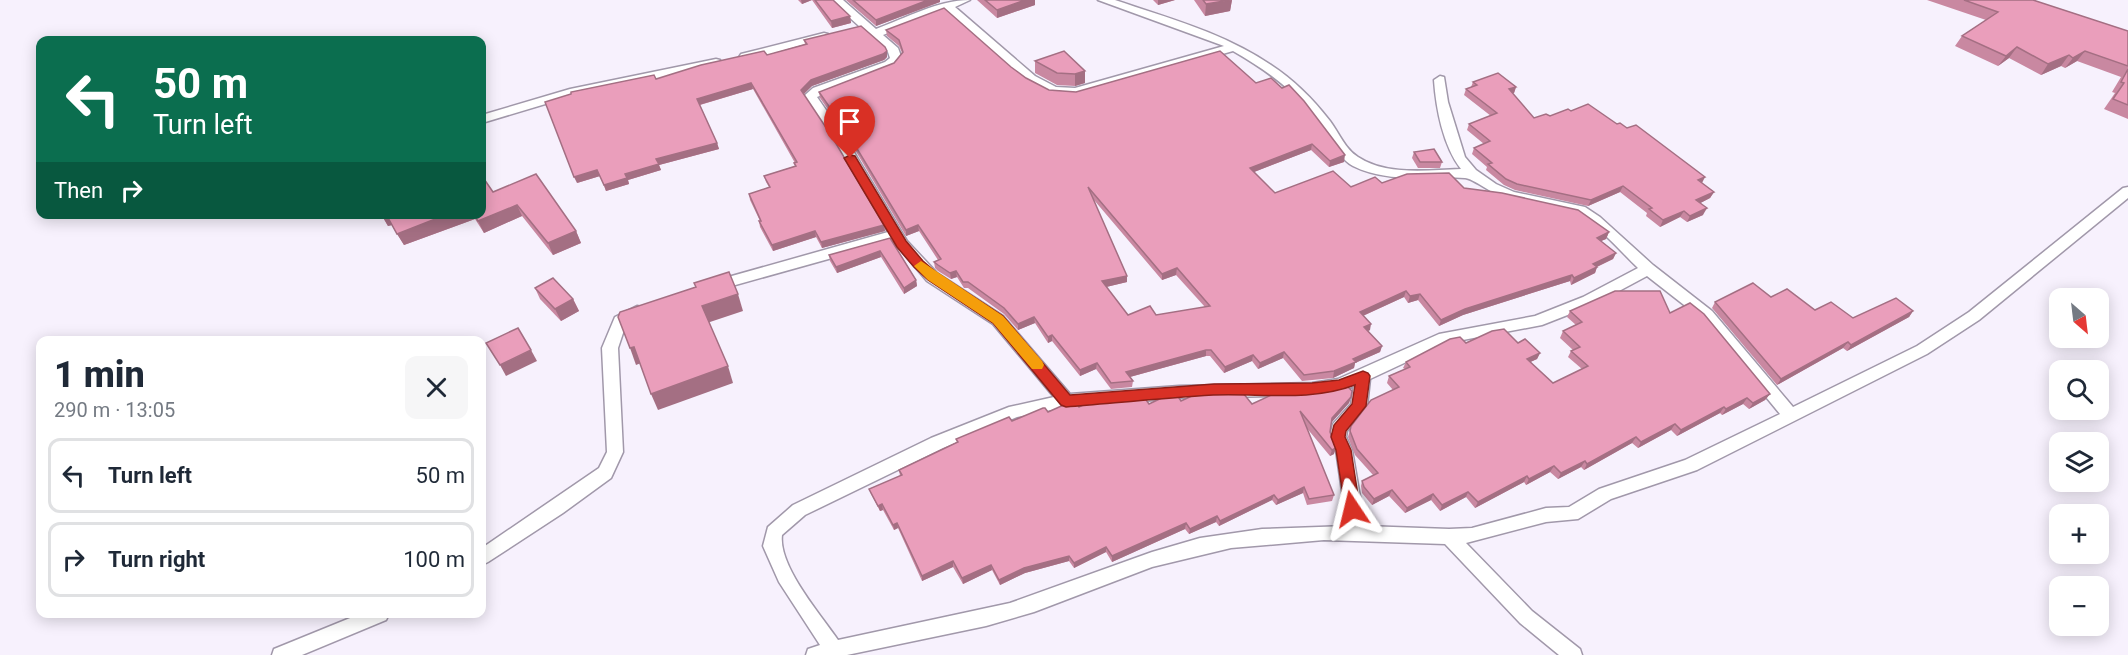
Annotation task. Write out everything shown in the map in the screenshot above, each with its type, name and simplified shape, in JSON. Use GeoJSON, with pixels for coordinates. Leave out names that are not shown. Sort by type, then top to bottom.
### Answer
{"type":"FeatureCollection","features":[{"type":"Feature","properties":{"kind":"street"},"geometry":{"type":"LineString","coordinates":[[836,0],[858,30],[897,55],[894,62],[817,91],[810,96],[840,139],[896,235],[919,264],[932,277],[998,320],[1066,401]]}},
{"type":"Feature","properties":{"kind":"street"},"geometry":{"type":"LineString","coordinates":[[486,117],[570,93],[858,30],[964,0]]}},
{"type":"Feature","properties":{"kind":"street"},"geometry":{"type":"LineString","coordinates":[[1104,0],[1220,40],[1234,47],[1294,88],[1307,100],[1331,130],[1344,151],[1354,161],[1372,169],[1424,175],[1471,173]]}},
{"type":"Feature","properties":{"kind":"street"},"geometry":{"type":"LineString","coordinates":[[946,6],[1031,79],[1053,91],[1075,92],[1234,47]]}},
{"type":"Feature","properties":{"kind":"street"},"geometry":{"type":"LineString","coordinates":[[1440,80],[1442,102],[1459,158],[1471,173],[1491,187],[1511,196],[1580,210],[1605,228],[1648,269],[1707,315],[1791,416]]}},
{"type":"Feature","properties":{"kind":"street"},"geometry":{"type":"LineString","coordinates":[[815,655],[866,640],[1009,612],[1197,546],[1243,537],[1297,532],[1449,537],[1472,535],[1546,515],[1572,514],[1605,494],[1691,465],[1922,350],[1974,316],[2128,191]]}},
{"type":"Feature","properties":{"kind":"street"},"geometry":{"type":"LineString","coordinates":[[701,291],[774,268],[896,235]]}},
{"type":"Feature","properties":{"kind":"street"},"geometry":{"type":"LineString","coordinates":[[834,649],[788,582],[772,546],[774,532],[799,510],[976,426],[1015,411],[1066,401],[1214,390],[1312,389],[1340,385],[1444,338],[1537,321],[1588,301],[1648,269]]}},
{"type":"Feature","properties":{"kind":"street"},"geometry":{"type":"LineString","coordinates":[[486,554],[605,473],[615,452],[609,348],[620,321],[647,308]]}},
{"type":"Feature","properties":{"kind":"street"},"geometry":{"type":"LineString","coordinates":[[1357,533],[1344,450],[1338,437],[1339,429],[1359,406],[1363,376]]}},
{"type":"Feature","properties":{"kind":"street"},"geometry":{"type":"LineString","coordinates":[[1449,537],[1526,617],[1573,655]]}},
{"type":"Feature","properties":{"kind":"street"},"geometry":{"type":"LineString","coordinates":[[281,655],[370,618]]}},
{"type":"Feature","properties":{"kind":"building"},"geometry":{"type":"Polygon","coordinates":[[[815,0],[833,0],[850,16],[831,21],[815,0]]]}},
{"type":"Feature","properties":{"kind":"building"},"geometry":{"type":"Polygon","coordinates":[[[853,0],[928,0],[876,20],[853,0]]]}},
{"type":"Feature","properties":{"kind":"building"},"geometry":{"type":"Polygon","coordinates":[[[985,0],[1025,0],[997,10],[985,0]]]}},
{"type":"Feature","properties":{"kind":"building"},"geometry":{"type":"Polygon","coordinates":[[[1203,0],[1230,0],[1206,4],[1203,0]]]}},
{"type":"Feature","properties":{"kind":"building"},"geometry":{"type":"Polygon","coordinates":[[[1964,0],[2033,0],[2128,31],[2128,66],[2085,51],[2073,58],[2069,55],[2048,64],[2017,47],[2006,56],[1962,36],[1998,12],[1964,0]]]}},
{"type":"Feature","properties":{"kind":"building"},"geometry":{"type":"Polygon","coordinates":[[[944,8],[1026,78],[1049,90],[1076,92],[1220,51],[1256,83],[1271,78],[1282,88],[1289,85],[1345,155],[1330,161],[1312,144],[1250,168],[1275,193],[1333,171],[1351,187],[1375,177],[1382,183],[1407,174],[1449,173],[1464,188],[1502,193],[1578,210],[1609,232],[1597,238],[1616,253],[1593,264],[1597,267],[1574,278],[1572,275],[1465,309],[1441,320],[1420,294],[1410,296],[1406,291],[1360,312],[1371,324],[1364,327],[1382,346],[1353,359],[1356,362],[1334,371],[1304,375],[1284,352],[1260,363],[1253,355],[1225,367],[1211,350],[1206,350],[1126,372],[1133,381],[1111,383],[1097,363],[1080,370],[1052,335],[1048,337],[1034,317],[1018,324],[1004,308],[968,282],[963,282],[956,271],[950,273],[934,262],[941,259],[918,225],[906,230],[847,132],[819,92],[894,63],[903,52],[899,40],[886,30],[944,8]],[[1088,187],[1127,276],[1102,281],[1128,315],[1150,306],[1156,315],[1210,306],[1177,268],[1162,274],[1088,187]]]}},
{"type":"Feature","properties":{"kind":"building"},"geometry":{"type":"Polygon","coordinates":[[[861,26],[887,51],[811,80],[801,90],[831,135],[884,225],[821,242],[815,231],[772,245],[759,221],[761,221],[749,194],[770,187],[764,176],[796,166],[794,163],[797,162],[751,83],[697,99],[717,143],[656,159],[659,164],[625,174],[627,178],[604,185],[597,170],[574,177],[545,102],[571,94],[571,92],[654,75],[656,79],[701,65],[764,51],[767,55],[807,44],[804,40],[861,26]]]}},
{"type":"Feature","properties":{"kind":"building"},"geometry":{"type":"Polygon","coordinates":[[[1064,51],[1085,71],[1075,74],[1057,73],[1035,61],[1064,51]]]}},
{"type":"Feature","properties":{"kind":"building"},"geometry":{"type":"Polygon","coordinates":[[[2128,69],[2128,105],[2113,99],[2124,83],[2121,82],[2128,69]]]}},
{"type":"Feature","properties":{"kind":"building"},"geometry":{"type":"Polygon","coordinates":[[[1498,73],[1516,87],[1509,89],[1534,118],[1546,114],[1550,116],[1568,109],[1571,111],[1588,104],[1617,124],[1620,123],[1627,128],[1636,125],[1705,177],[1698,180],[1714,192],[1696,200],[1707,208],[1690,216],[1684,211],[1663,220],[1649,209],[1652,208],[1623,186],[1591,200],[1517,184],[1506,179],[1474,148],[1490,141],[1469,124],[1497,113],[1466,89],[1477,85],[1473,82],[1498,73]]]}},
{"type":"Feature","properties":{"kind":"building"},"geometry":{"type":"Polygon","coordinates":[[[1434,149],[1442,162],[1420,162],[1414,152],[1434,149]]]}},
{"type":"Feature","properties":{"kind":"building"},"geometry":{"type":"Polygon","coordinates":[[[536,174],[576,231],[548,243],[517,205],[486,218],[486,182],[493,192],[536,174]]]}},
{"type":"Feature","properties":{"kind":"building"},"geometry":{"type":"Polygon","coordinates":[[[389,219],[435,219],[397,234],[389,219]]]}},
{"type":"Feature","properties":{"kind":"building"},"geometry":{"type":"Polygon","coordinates":[[[890,238],[916,280],[904,288],[880,251],[836,267],[829,255],[890,238]]]}},
{"type":"Feature","properties":{"kind":"building"},"geometry":{"type":"Polygon","coordinates":[[[729,272],[738,294],[702,306],[728,366],[651,394],[634,347],[630,348],[618,317],[620,312],[696,287],[694,283],[729,272]]]}},
{"type":"Feature","properties":{"kind":"building"},"geometry":{"type":"Polygon","coordinates":[[[553,278],[573,299],[555,309],[535,288],[553,278]]]}},
{"type":"Feature","properties":{"kind":"building"},"geometry":{"type":"Polygon","coordinates":[[[1753,283],[1771,297],[1787,289],[1815,310],[1831,302],[1853,318],[1896,298],[1913,311],[1851,345],[1848,342],[1781,379],[1715,302],[1753,283]]]}},
{"type":"Feature","properties":{"kind":"building"},"geometry":{"type":"Polygon","coordinates":[[[1615,291],[1660,291],[1670,313],[1690,303],[1704,314],[1770,394],[1753,403],[1747,398],[1726,409],[1724,407],[1681,430],[1675,424],[1641,442],[1636,437],[1587,464],[1585,461],[1561,473],[1554,466],[1529,479],[1527,476],[1478,502],[1468,492],[1442,505],[1433,494],[1407,508],[1392,490],[1374,499],[1364,487],[1362,481],[1378,473],[1357,449],[1350,431],[1351,426],[1371,400],[1399,387],[1389,376],[1410,367],[1406,362],[1450,339],[1460,337],[1466,343],[1492,331],[1504,329],[1518,343],[1525,339],[1540,353],[1527,359],[1553,383],[1588,366],[1571,351],[1580,347],[1563,331],[1582,322],[1570,311],[1615,291]]]}},
{"type":"Feature","properties":{"kind":"building"},"geometry":{"type":"Polygon","coordinates":[[[518,328],[531,350],[500,365],[486,343],[518,328]]]}},
{"type":"Feature","properties":{"kind":"building"},"geometry":{"type":"Polygon","coordinates":[[[1347,386],[1352,391],[1351,397],[1332,418],[1330,432],[1336,448],[1332,450],[1300,411],[1334,495],[1309,499],[1304,487],[1278,500],[1274,495],[1220,521],[1217,516],[1190,529],[1186,523],[1112,556],[1106,547],[1074,563],[1069,556],[1024,568],[999,580],[991,565],[962,578],[953,561],[922,576],[897,523],[893,525],[882,504],[878,506],[869,489],[902,475],[899,470],[958,442],[956,439],[1009,417],[1012,421],[1043,408],[1048,412],[1068,403],[1076,403],[1079,407],[1091,401],[1144,397],[1149,404],[1168,395],[1177,395],[1181,401],[1196,394],[1243,393],[1252,404],[1278,392],[1314,391],[1347,386]]]}},
{"type":"Feature","properties":{"kind":"slow traffic"},"geometry":{"type":"LineString","coordinates":[[921,266],[955,293],[990,313],[1037,365]]}},
{"type":"Feature","properties":{"kind":"route"},"geometry":{"type":"LineString","coordinates":[[850,158],[902,244],[919,264],[932,277],[998,320],[1066,401],[1214,390],[1312,389],[1340,385],[1363,376],[1359,406],[1339,429],[1338,437],[1344,450],[1352,509]]}}]}
